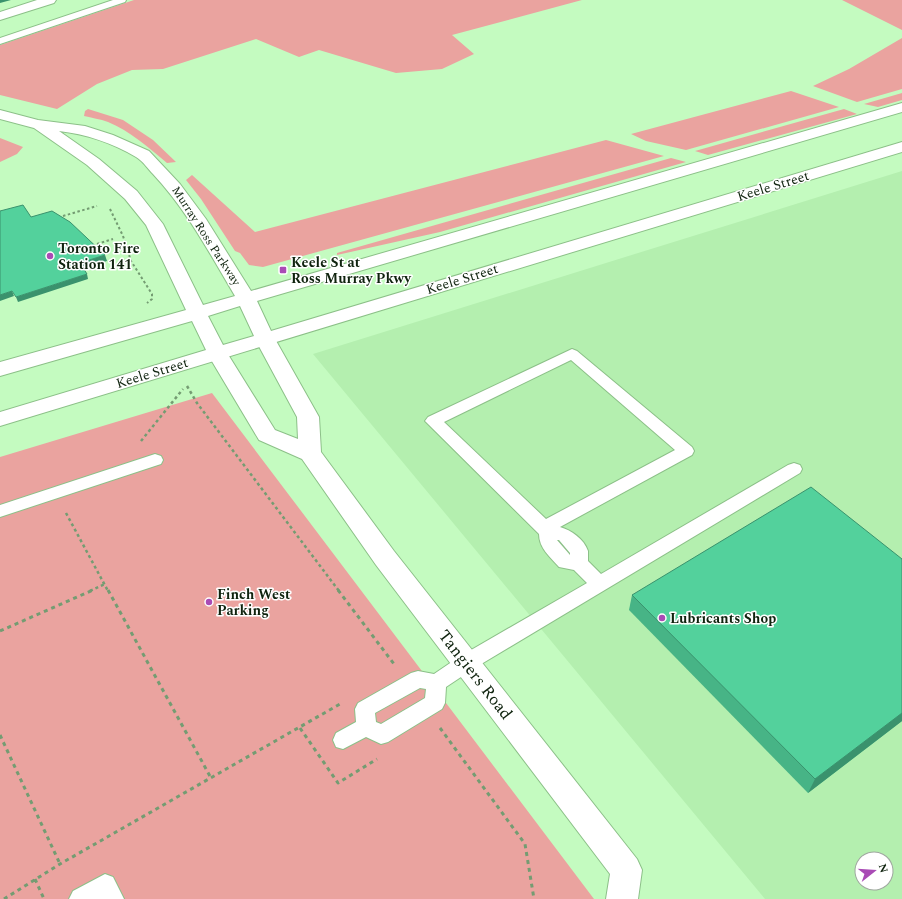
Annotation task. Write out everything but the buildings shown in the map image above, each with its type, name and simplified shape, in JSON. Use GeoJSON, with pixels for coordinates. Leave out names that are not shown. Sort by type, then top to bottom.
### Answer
{"type":"FeatureCollection","features":[{"type":"Feature","properties":{"kind":"main road"},"geometry":{"type":"LineString","coordinates":[[0,16],[50,0]]}},
{"type":"Feature","properties":{"kind":"main road"},"geometry":{"type":"LineString","coordinates":[[0,369],[198,313],[902,107]]}},
{"type":"Feature","properties":{"kind":"main road","name":"Murray Ross Parkway"},"geometry":{"type":"LineString","coordinates":[[0,114],[38,124],[80,129],[108,138],[143,154],[174,187],[200,223],[246,299],[265,339]]}},
{"type":"Feature","properties":{"kind":"main road","name":"Murray Ross Parkway"},"geometry":{"type":"LineString","coordinates":[[38,124],[94,162],[131,195],[154,224],[217,353]]}},
{"type":"Feature","properties":{"kind":"main road","name":"Keele Street"},"geometry":{"type":"LineString","coordinates":[[0,419],[902,148]]}},
{"type":"Feature","properties":{"kind":"main road"},"geometry":{"type":"LineString","coordinates":[[217,353],[267,435],[310,454],[308,417],[265,339]]}},
{"type":"Feature","properties":{"kind":"main road","name":"Tangiers Road"},"geometry":{"type":"LineString","coordinates":[[310,454],[385,558],[626,870],[622,899]]}},
{"type":"Feature","properties":{"kind":"lane"},"geometry":{"type":"LineString","coordinates":[[0,41],[122,0]]}},
{"type":"Feature","properties":{"kind":"lane"},"geometry":{"type":"LineString","coordinates":[[546,529],[686,451],[572,354],[433,421],[546,529],[565,535],[579,551],[579,563],[599,584]]}},
{"type":"Feature","properties":{"kind":"lane"},"geometry":{"type":"LineString","coordinates":[[0,511],[155,460]]}},
{"type":"Feature","properties":{"kind":"lane"},"geometry":{"type":"LineString","coordinates":[[366,727],[365,709],[418,679],[436,683],[466,662],[794,469]]}},
{"type":"Feature","properties":{"kind":"lane"},"geometry":{"type":"LineString","coordinates":[[366,727],[381,735],[435,702],[436,683]]}},
{"type":"Feature","properties":{"kind":"lane"},"geometry":{"type":"LineString","coordinates":[[343,740],[366,727]]}},
{"type":"Feature","properties":{"kind":"lane"},"geometry":{"type":"LineString","coordinates":[[81,899],[105,885],[112,899]]}},
{"type":"Feature","properties":{"kind":"path"},"geometry":{"type":"LineString","coordinates":[[63,216],[97,206]]}},
{"type":"Feature","properties":{"kind":"path"},"geometry":{"type":"LineString","coordinates":[[110,209],[123,236],[131,261],[152,294],[152,299],[145,304]]}},
{"type":"Feature","properties":{"kind":"path"},"geometry":{"type":"LineString","coordinates":[[97,244],[114,239]]}},
{"type":"Feature","properties":{"kind":"path"},"geometry":{"type":"LineString","coordinates":[[138,466],[131,453],[186,385],[197,403],[396,668],[400,663]]}},
{"type":"Feature","properties":{"kind":"path"},"geometry":{"type":"LineString","coordinates":[[64,509],[211,778]]}},
{"type":"Feature","properties":{"kind":"path"},"geometry":{"type":"LineString","coordinates":[[0,631],[105,584]]}},
{"type":"Feature","properties":{"kind":"path"},"geometry":{"type":"LineString","coordinates":[[4,899],[60,864],[344,701]]}},
{"type":"Feature","properties":{"kind":"path"},"geometry":{"type":"LineString","coordinates":[[436,723],[525,844],[534,899]]}},
{"type":"Feature","properties":{"kind":"path"},"geometry":{"type":"LineString","coordinates":[[0,735],[60,864]]}},
{"type":"Feature","properties":{"kind":"path"},"geometry":{"type":"LineString","coordinates":[[35,879],[44,899]]}},
{"type":"Feature","properties":{"kind":"shaded area"},"geometry":{"type":"Polygon","coordinates":[[[134,0],[582,0],[452,35],[474,54],[442,69],[396,73],[319,50],[299,57],[256,39],[163,69],[132,70],[97,84],[57,109],[0,95],[0,45],[134,0]]]}},
{"type":"Feature","properties":{"kind":"shaded area"},"geometry":{"type":"Polygon","coordinates":[[[842,0],[902,0],[902,30],[842,0]]]}},
{"type":"Feature","properties":{"kind":"shaded area"},"geometry":{"type":"Polygon","coordinates":[[[902,38],[902,89],[857,102],[813,86],[849,69],[902,38]]]}},
{"type":"Feature","properties":{"kind":"shaded area"},"geometry":{"type":"Polygon","coordinates":[[[791,91],[839,107],[686,150],[646,141],[631,134],[791,91]]]}},
{"type":"Feature","properties":{"kind":"shaded area"},"geometry":{"type":"Polygon","coordinates":[[[902,93],[902,100],[878,107],[864,104],[902,93]]]}},
{"type":"Feature","properties":{"kind":"shaded area"},"geometry":{"type":"Polygon","coordinates":[[[88,109],[123,120],[153,140],[176,162],[167,163],[139,140],[116,126],[105,121],[84,116],[85,111],[88,109]]]}},
{"type":"Feature","properties":{"kind":"shaded area"},"geometry":{"type":"Polygon","coordinates":[[[844,109],[857,114],[708,155],[695,151],[844,109]]]}},
{"type":"Feature","properties":{"kind":"shaded area"},"geometry":{"type":"Polygon","coordinates":[[[0,138],[23,147],[17,154],[0,162],[0,138]]]}},
{"type":"Feature","properties":{"kind":"shaded area"},"geometry":{"type":"Polygon","coordinates":[[[606,140],[664,156],[263,267],[249,265],[240,253],[235,251],[201,199],[186,180],[192,175],[255,232],[606,140]]]}},
{"type":"Feature","properties":{"kind":"shaded area"},"geometry":{"type":"Polygon","coordinates":[[[671,158],[686,162],[440,232],[337,255],[337,253],[671,158]]]}},
{"type":"Feature","properties":{"kind":"shaded area"},"geometry":{"type":"Polygon","coordinates":[[[902,171],[902,899],[765,899],[313,354],[902,171]]]}},
{"type":"Feature","properties":{"kind":"shaded area"},"geometry":{"type":"Polygon","coordinates":[[[212,393],[594,899],[0,899],[0,457],[212,393]]]}},
{"type":"Feature","properties":{"kind":"place","name":"Toronto Fire Station 141"},"geometry":{"type":"Point","coordinates":[50,256]}},
{"type":"Feature","properties":{"kind":"place","name":"Keele St at Ross Murray Pkwy"},"geometry":{"type":"Point","coordinates":[283,270]}},
{"type":"Feature","properties":{"kind":"place","name":"Finch West Parking"},"geometry":{"type":"Point","coordinates":[209,602]}},
{"type":"Feature","properties":{"kind":"place","name":"Lubricants Shop"},"geometry":{"type":"Point","coordinates":[662,618]}}]}
